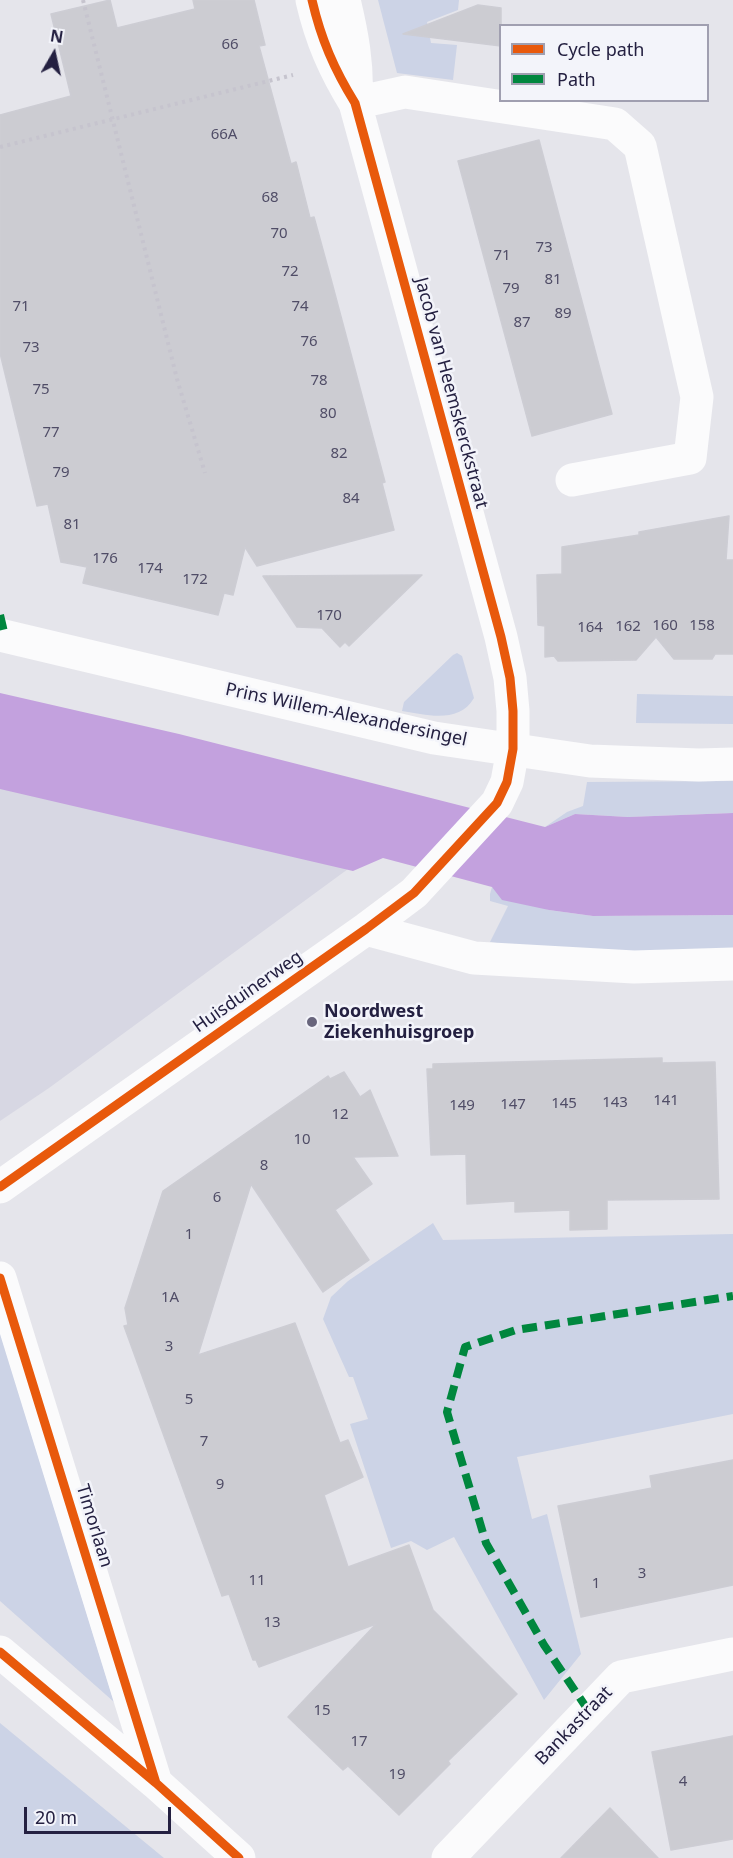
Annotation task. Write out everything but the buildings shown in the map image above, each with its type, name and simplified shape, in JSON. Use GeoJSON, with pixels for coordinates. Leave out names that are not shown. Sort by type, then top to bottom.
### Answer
{"type":"FeatureCollection","features":[{"type":"Feature","properties":{"kind":"street","name":"Jacob van Heemskerckstraat"},"geometry":{"type":"LineString","coordinates":[[312,0],[322,38],[355,103],[501,637],[511,688],[513,749],[507,782],[497,803]]}},
{"type":"Feature","properties":{"kind":"street","name":"Jacob van Heemskerckstraat"},"geometry":{"type":"LineString","coordinates":[[344,0],[352,35],[357,76],[355,103]]}},
{"type":"Feature","properties":{"kind":"street"},"geometry":{"type":"LineString","coordinates":[[355,103],[405,92],[615,124],[640,146],[697,397],[690,458],[572,480]]}},
{"type":"Feature","properties":{"kind":"street","name":"Prins Willem-Alexandersingel"},"geometry":{"type":"LineString","coordinates":[[2,628],[434,738],[590,761],[733,764]]}},
{"type":"Feature","properties":{"kind":"street","name":"Huisduinerweg"},"geometry":{"type":"LineString","coordinates":[[0,1187],[414,893],[497,803]]}},
{"type":"Feature","properties":{"kind":"street"},"geometry":{"type":"LineString","coordinates":[[366,929],[474,958],[634,967],[733,964]]}},
{"type":"Feature","properties":{"kind":"street","name":"Timorlaan"},"geometry":{"type":"LineString","coordinates":[[0,1278],[156,1783]]}},
{"type":"Feature","properties":{"kind":"street"},"geometry":{"type":"LineString","coordinates":[[0,1652],[156,1783],[239,1858]]}},
{"type":"Feature","properties":{"kind":"street","name":"Bankastraat"},"geometry":{"type":"LineString","coordinates":[[448,1858],[621,1677],[733,1654]]}},
{"type":"Feature","properties":{"kind":"path"},"geometry":{"type":"LineString","coordinates":[[83,0],[177,379],[205,473]]}},
{"type":"Feature","properties":{"kind":"path"},"geometry":{"type":"LineString","coordinates":[[0,147],[334,65]]}},
{"type":"Feature","properties":{"kind":"shaded area"},"geometry":{"type":"Polygon","coordinates":[[[378,0],[459,0],[458,10],[427,22],[431,43],[457,45],[453,80],[397,73],[378,0]]]}},
{"type":"Feature","properties":{"kind":"shaded area"},"geometry":{"type":"Polygon","coordinates":[[[457,653],[462,656],[474,698],[468,706],[460,712],[442,716],[402,711],[404,702],[457,653]]]}},
{"type":"Feature","properties":{"kind":"shaded area"},"geometry":{"type":"Polygon","coordinates":[[[0,693],[179,734],[545,827],[575,814],[628,817],[733,813],[733,915],[593,916],[549,910],[502,900],[492,887],[383,858],[353,871],[0,789],[0,693]]]}},
{"type":"Feature","properties":{"kind":"shaded area"},"geometry":{"type":"Polygon","coordinates":[[[637,694],[733,696],[733,724],[636,723],[637,694]]]}},
{"type":"Feature","properties":{"kind":"shaded area"},"geometry":{"type":"Polygon","coordinates":[[[0,735],[404,828],[49,1088],[0,1121],[0,735]]]}},
{"type":"Feature","properties":{"kind":"shaded area"},"geometry":{"type":"Polygon","coordinates":[[[733,781],[733,813],[628,817],[575,814],[545,827],[567,812],[583,806],[587,782],[733,781]]]}},
{"type":"Feature","properties":{"kind":"shaded area"},"geometry":{"type":"Polygon","coordinates":[[[492,887],[549,910],[593,916],[733,915],[733,954],[542,950],[490,942],[508,906],[490,901],[492,887]]]}},
{"type":"Feature","properties":{"kind":"shaded area"},"geometry":{"type":"Polygon","coordinates":[[[433,1223],[443,1240],[733,1234],[733,1414],[517,1457],[532,1519],[547,1514],[581,1654],[544,1700],[454,1537],[427,1550],[411,1541],[391,1548],[350,1424],[368,1419],[353,1377],[349,1377],[323,1319],[331,1297],[348,1281],[433,1223]]]}},
{"type":"Feature","properties":{"kind":"shaded area"},"geometry":{"type":"Polygon","coordinates":[[[0,1332],[114,1702],[0,1601],[0,1332]]]}},
{"type":"Feature","properties":{"kind":"shaded area"},"geometry":{"type":"Polygon","coordinates":[[[0,1723],[164,1858],[0,1858],[0,1723]]]}},
{"type":"Feature","properties":{"kind":"marked path"},"geometry":{"type":"LineString","coordinates":[[0,615],[5,636]]}},
{"type":"Feature","properties":{"kind":"marked path"},"geometry":{"type":"LineString","coordinates":[[588,1710],[544,1645],[486,1543],[447,1412],[465,1347],[516,1330],[733,1296]]}},
{"type":"Feature","properties":{"kind":"cycle path"},"geometry":{"type":"LineString","coordinates":[[0,1187],[414,893],[497,803],[507,782],[513,749],[513,711],[510,678],[501,637],[355,103],[329,53],[312,0]]}},
{"type":"Feature","properties":{"kind":"cycle path"},"geometry":{"type":"LineString","coordinates":[[0,1278],[156,1783]]}},
{"type":"Feature","properties":{"kind":"cycle path"},"geometry":{"type":"LineString","coordinates":[[0,1652],[156,1783],[239,1858]]}},
{"type":"Feature","properties":{"kind":"place","name":"Noordwest Ziekenhuisgroep"},"geometry":{"type":"Point","coordinates":[312,1022]}}]}
